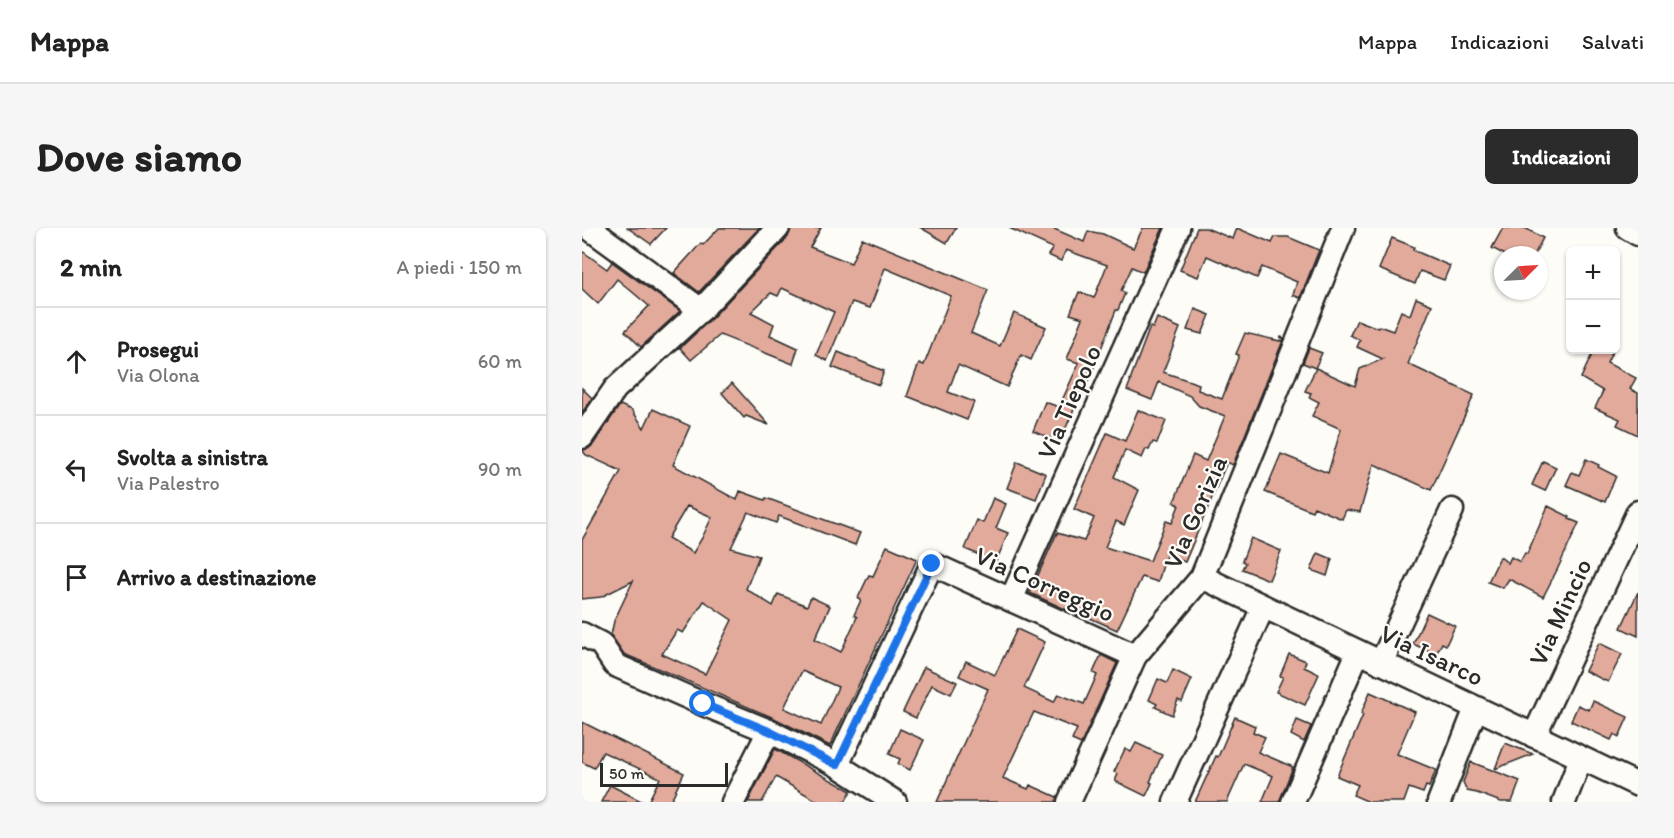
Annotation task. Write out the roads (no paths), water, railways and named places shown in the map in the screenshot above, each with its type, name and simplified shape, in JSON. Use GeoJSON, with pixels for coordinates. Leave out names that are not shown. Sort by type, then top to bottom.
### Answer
{"type":"FeatureCollection","features":[{"type":"Feature","properties":{"kind":"street"},"geometry":{"type":"LineString","coordinates":[[589,228],[700,310]]}},
{"type":"Feature","properties":{"kind":"street"},"geometry":{"type":"LineString","coordinates":[[582,437],[615,389],[700,310],[778,228]]}},
{"type":"Feature","properties":{"kind":"street","name":"Via Tiepolo"},"geometry":{"type":"LineString","coordinates":[[1011,600],[1178,228]]}},
{"type":"Feature","properties":{"kind":"street","name":"Via Gorizia"},"geometry":{"type":"LineString","coordinates":[[1070,802],[1136,656],[1202,577],[1343,228]]}},
{"type":"Feature","properties":{"kind":"street"},"geometry":{"type":"LineString","coordinates":[[1628,228],[1638,234]]}},
{"type":"Feature","properties":{"kind":"street"},"geometry":{"type":"LineString","coordinates":[[1381,663],[1452,510]]}},
{"type":"Feature","properties":{"kind":"street","name":"Via Mincio"},"geometry":{"type":"LineString","coordinates":[[1534,736],[1638,512]]}},
{"type":"Feature","properties":{"kind":"street","name":"Via Correggio"},"geometry":{"type":"LineString","coordinates":[[837,765],[932,564],[1136,656]]}},
{"type":"Feature","properties":{"kind":"street","name":"Via Isarco"},"geometry":{"type":"LineString","coordinates":[[1202,577],[1638,785]]}},
{"type":"Feature","properties":{"kind":"street"},"geometry":{"type":"LineString","coordinates":[[1175,802],[1263,607]]}},
{"type":"Feature","properties":{"kind":"street"},"geometry":{"type":"LineString","coordinates":[[592,639],[615,664],[769,731],[837,765],[895,802]]}},
{"type":"Feature","properties":{"kind":"street"},"geometry":{"type":"LineString","coordinates":[[1293,802],[1358,652]]}},
{"type":"Feature","properties":{"kind":"street"},"geometry":{"type":"LineString","coordinates":[[1439,802],[1476,708]]}},
{"type":"Feature","properties":{"kind":"street"},"geometry":{"type":"LineString","coordinates":[[733,802],[769,731]]}},
{"type":"Feature","properties":{"kind":"street"},"geometry":{"type":"LineString","coordinates":[[1564,802],[1581,758]]}}]}
